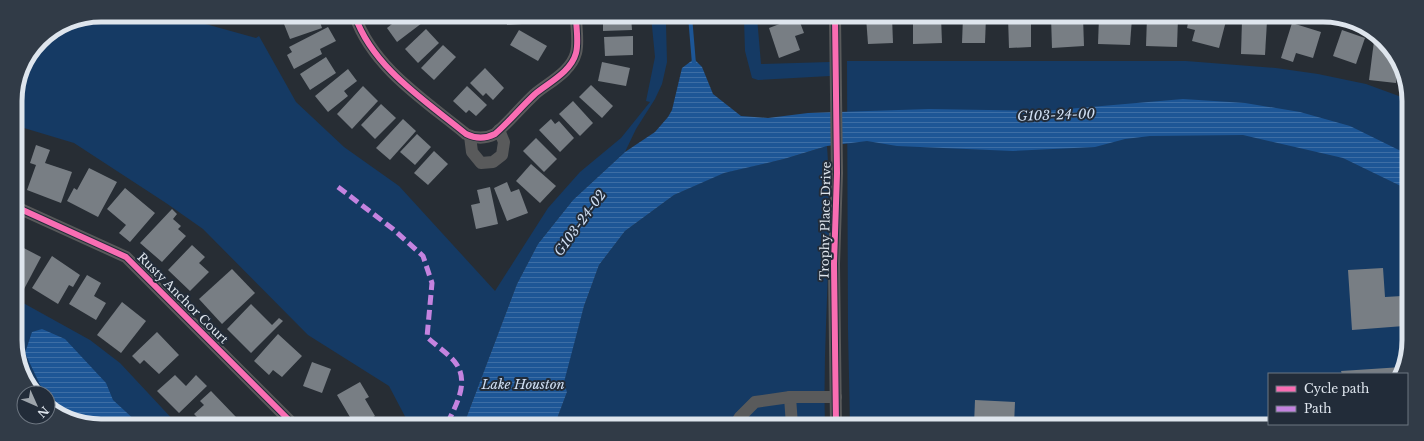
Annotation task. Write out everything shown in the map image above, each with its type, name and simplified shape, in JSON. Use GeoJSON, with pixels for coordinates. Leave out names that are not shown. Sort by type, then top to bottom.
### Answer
{"type":"FeatureCollection","features":[{"type":"Feature","properties":{"kind":"street"},"geometry":{"type":"LineString","coordinates":[[358,22],[365,37],[387,66],[411,88],[470,136],[476,138],[488,137],[499,130],[534,95],[559,75],[571,63],[576,54],[578,42],[576,22]]}},
{"type":"Feature","properties":{"kind":"street","name":"Trophy Place Drive"},"geometry":{"type":"LineString","coordinates":[[835,22],[837,174],[834,264],[836,419]]}},
{"type":"Feature","properties":{"kind":"street"},"geometry":{"type":"LineString","coordinates":[[470,136],[472,152],[481,163],[493,162],[502,155],[504,142],[499,130]]}},
{"type":"Feature","properties":{"kind":"street","name":"Rusty Anchor Court"},"geometry":{"type":"LineString","coordinates":[[22,210],[126,257],[288,419]]}},
{"type":"Feature","properties":{"kind":"street"},"geometry":{"type":"LineString","coordinates":[[741,419],[755,402],[790,398],[836,397]]}},
{"type":"Feature","properties":{"kind":"street"},"geometry":{"type":"LineString","coordinates":[[790,398],[792,419]]}},
{"type":"Feature","properties":{"kind":"shaded area"},"geometry":{"type":"Polygon","coordinates":[[[96,22],[198,22],[256,38],[259,36],[296,102],[344,147],[399,186],[495,291],[548,208],[580,172],[621,138],[650,102],[646,101],[655,57],[652,22],[697,22],[666,24],[667,62],[662,84],[655,99],[636,129],[625,152],[573,200],[538,244],[517,284],[466,419],[406,419],[389,386],[308,335],[203,229],[74,143],[24,128],[22,96],[25,81],[35,57],[57,35],[76,26],[96,22]]]}},
{"type":"Feature","properties":{"kind":"shaded area"},"geometry":{"type":"Polygon","coordinates":[[[744,22],[757,22],[761,64],[830,62],[830,76],[758,80],[752,78],[745,51],[744,22]]]}},
{"type":"Feature","properties":{"kind":"shaded area"},"geometry":{"type":"Polygon","coordinates":[[[847,61],[1186,61],[1276,68],[1318,74],[1366,84],[1402,97],[1402,340],[1399,360],[1394,373],[1268,373],[1268,419],[850,419],[847,61]]]}},
{"type":"Feature","properties":{"kind":"shaded area"},"geometry":{"type":"Polygon","coordinates":[[[827,146],[829,181],[829,250],[825,355],[825,419],[557,419],[567,392],[563,382],[584,306],[599,265],[625,231],[674,195],[723,173],[784,159],[827,146]]]}},
{"type":"Feature","properties":{"kind":"shaded area"},"geometry":{"type":"Polygon","coordinates":[[[22,302],[90,340],[120,363],[172,419],[101,419],[81,416],[56,405],[56,385],[36,385],[26,365],[22,345],[22,302]]]}},
{"type":"Feature","properties":{"kind":"water","name":"Lake Houston"},"geometry":{"type":"Polygon","coordinates":[[[694,59],[702,67],[713,94],[741,116],[768,118],[808,113],[929,109],[1044,111],[1183,99],[1245,103],[1300,112],[1350,126],[1402,152],[1402,187],[1343,158],[1243,135],[1150,136],[1125,139],[1095,147],[1013,151],[897,146],[867,141],[827,146],[784,159],[724,173],[674,195],[625,231],[599,265],[584,306],[564,382],[567,392],[557,419],[466,419],[517,284],[538,244],[573,200],[625,152],[655,132],[668,117],[672,110],[682,68],[694,59]]]}},
{"type":"Feature","properties":{"kind":"water"},"geometry":{"type":"Polygon","coordinates":[[[42,329],[65,339],[106,383],[113,400],[134,419],[91,418],[71,413],[56,405],[56,385],[40,385],[25,353],[32,332],[42,329]]]}},
{"type":"Feature","properties":{"kind":"building"},"geometry":{"type":"Polygon","coordinates":[[[283,22],[320,22],[322,28],[290,39],[283,22]]]}},
{"type":"Feature","properties":{"kind":"building"},"geometry":{"type":"Polygon","coordinates":[[[394,22],[422,23],[397,42],[387,28],[394,22]]]}},
{"type":"Feature","properties":{"kind":"building"},"geometry":{"type":"Polygon","coordinates":[[[507,22],[536,22],[536,23],[507,25],[507,22]]]}},
{"type":"Feature","properties":{"kind":"building"},"geometry":{"type":"Polygon","coordinates":[[[603,22],[631,22],[632,30],[603,31],[603,22]]]}},
{"type":"Feature","properties":{"kind":"building"},"geometry":{"type":"Polygon","coordinates":[[[785,22],[800,22],[804,33],[795,36],[800,50],[779,58],[769,28],[785,22]]]}},
{"type":"Feature","properties":{"kind":"building"},"geometry":{"type":"Polygon","coordinates":[[[866,22],[892,22],[893,43],[868,44],[866,22]]]}},
{"type":"Feature","properties":{"kind":"building"},"geometry":{"type":"Polygon","coordinates":[[[913,22],[941,22],[942,43],[913,44],[913,22]]]}},
{"type":"Feature","properties":{"kind":"building"},"geometry":{"type":"Polygon","coordinates":[[[963,22],[986,22],[985,43],[962,43],[963,22]]]}},
{"type":"Feature","properties":{"kind":"building"},"geometry":{"type":"Polygon","coordinates":[[[1008,22],[1031,22],[1031,47],[1009,48],[1008,22]]]}},
{"type":"Feature","properties":{"kind":"building"},"geometry":{"type":"Polygon","coordinates":[[[1051,22],[1083,22],[1084,46],[1052,48],[1051,22]]]}},
{"type":"Feature","properties":{"kind":"building"},"geometry":{"type":"Polygon","coordinates":[[[1099,22],[1132,22],[1130,45],[1098,44],[1099,22]]]}},
{"type":"Feature","properties":{"kind":"building"},"geometry":{"type":"Polygon","coordinates":[[[1147,22],[1178,22],[1177,47],[1146,46],[1147,22]]]}},
{"type":"Feature","properties":{"kind":"building"},"geometry":{"type":"Polygon","coordinates":[[[1188,22],[1226,22],[1219,48],[1192,41],[1195,30],[1187,28],[1188,22]]]}},
{"type":"Feature","properties":{"kind":"building"},"geometry":{"type":"Polygon","coordinates":[[[1242,22],[1267,22],[1265,55],[1241,54],[1242,22]]]}},
{"type":"Feature","properties":{"kind":"building"},"geometry":{"type":"Polygon","coordinates":[[[1292,23],[1321,32],[1313,58],[1296,53],[1293,62],[1281,58],[1292,23]]]}},
{"type":"Feature","properties":{"kind":"building"},"geometry":{"type":"Polygon","coordinates":[[[328,27],[336,41],[320,49],[322,54],[294,69],[287,55],[292,52],[289,47],[328,27]]]}},
{"type":"Feature","properties":{"kind":"building"},"geometry":{"type":"Polygon","coordinates":[[[426,29],[439,43],[418,63],[405,49],[426,29]]]}},
{"type":"Feature","properties":{"kind":"building"},"geometry":{"type":"Polygon","coordinates":[[[519,30],[547,46],[538,61],[510,45],[519,30]]]}},
{"type":"Feature","properties":{"kind":"building"},"geometry":{"type":"Polygon","coordinates":[[[1342,30],[1365,38],[1356,64],[1333,56],[1342,30]]]}},
{"type":"Feature","properties":{"kind":"building"},"geometry":{"type":"Polygon","coordinates":[[[633,36],[633,55],[605,56],[604,37],[633,36]]]}},
{"type":"Feature","properties":{"kind":"building"},"geometry":{"type":"Polygon","coordinates":[[[1374,41],[1386,53],[1396,71],[1396,83],[1369,80],[1374,41]]]}},
{"type":"Feature","properties":{"kind":"building"},"geometry":{"type":"Polygon","coordinates":[[[443,45],[456,57],[434,80],[421,68],[443,45]]]}},
{"type":"Feature","properties":{"kind":"building"},"geometry":{"type":"Polygon","coordinates":[[[326,57],[336,73],[310,90],[300,74],[326,57]]]}},
{"type":"Feature","properties":{"kind":"building"},"geometry":{"type":"Polygon","coordinates":[[[602,62],[630,68],[626,86],[598,81],[602,62]]]}},
{"type":"Feature","properties":{"kind":"building"},"geometry":{"type":"Polygon","coordinates":[[[485,68],[504,88],[493,100],[486,93],[483,96],[470,83],[485,68]]]}},
{"type":"Feature","properties":{"kind":"building"},"geometry":{"type":"Polygon","coordinates":[[[348,69],[357,81],[344,91],[348,96],[328,112],[315,96],[348,69]]]}},
{"type":"Feature","properties":{"kind":"building"},"geometry":{"type":"Polygon","coordinates":[[[591,85],[613,106],[602,118],[579,97],[591,85]]]}},
{"type":"Feature","properties":{"kind":"building"},"geometry":{"type":"Polygon","coordinates":[[[363,86],[378,101],[352,129],[337,114],[363,86]]]}},
{"type":"Feature","properties":{"kind":"building"},"geometry":{"type":"Polygon","coordinates":[[[467,86],[487,105],[476,116],[469,110],[466,113],[453,101],[467,86]]]}},
{"type":"Feature","properties":{"kind":"building"},"geometry":{"type":"Polygon","coordinates":[[[573,101],[593,123],[580,136],[559,114],[573,101]]]}},
{"type":"Feature","properties":{"kind":"building"},"geometry":{"type":"Polygon","coordinates":[[[381,104],[396,118],[375,139],[361,125],[381,104]]]}},
{"type":"Feature","properties":{"kind":"building"},"geometry":{"type":"Polygon","coordinates":[[[403,119],[416,131],[390,160],[376,148],[403,119]]]}},
{"type":"Feature","properties":{"kind":"building"},"geometry":{"type":"Polygon","coordinates":[[[551,119],[555,124],[559,121],[574,138],[560,152],[539,130],[551,119]]]}},
{"type":"Feature","properties":{"kind":"building"},"geometry":{"type":"Polygon","coordinates":[[[417,134],[431,147],[415,165],[400,152],[417,134]]]}},
{"type":"Feature","properties":{"kind":"building"},"geometry":{"type":"Polygon","coordinates":[[[536,138],[557,159],[544,172],[523,151],[536,138]]]}},
{"type":"Feature","properties":{"kind":"building"},"geometry":{"type":"Polygon","coordinates":[[[36,145],[50,150],[45,163],[72,172],[61,203],[27,190],[36,165],[30,163],[36,145]]]}},
{"type":"Feature","properties":{"kind":"building"},"geometry":{"type":"Polygon","coordinates":[[[434,151],[448,164],[428,185],[414,173],[434,151]]]}},
{"type":"Feature","properties":{"kind":"building"},"geometry":{"type":"Polygon","coordinates":[[[531,164],[556,186],[540,203],[516,181],[531,164]]]}},
{"type":"Feature","properties":{"kind":"building"},"geometry":{"type":"Polygon","coordinates":[[[89,168],[117,182],[98,217],[67,201],[74,188],[77,190],[89,168]]]}},
{"type":"Feature","properties":{"kind":"building"},"geometry":{"type":"Polygon","coordinates":[[[507,182],[511,192],[519,189],[528,213],[507,221],[494,188],[507,182]]]}},
{"type":"Feature","properties":{"kind":"building"},"geometry":{"type":"Polygon","coordinates":[[[490,187],[498,224],[476,229],[471,205],[480,203],[477,190],[490,187]]]}},
{"type":"Feature","properties":{"kind":"building"},"geometry":{"type":"Polygon","coordinates":[[[125,188],[155,213],[130,242],[119,233],[126,225],[107,209],[125,188]]]}},
{"type":"Feature","properties":{"kind":"building"},"geometry":{"type":"Polygon","coordinates":[[[172,209],[177,214],[173,219],[181,226],[178,229],[186,236],[162,262],[140,243],[172,209]]]}},
{"type":"Feature","properties":{"kind":"building"},"geometry":{"type":"Polygon","coordinates":[[[192,245],[205,257],[199,263],[209,272],[190,291],[168,270],[192,245]]]}},
{"type":"Feature","properties":{"kind":"building"},"geometry":{"type":"Polygon","coordinates":[[[22,247],[41,257],[22,290],[22,247]]]}},
{"type":"Feature","properties":{"kind":"building"},"geometry":{"type":"Polygon","coordinates":[[[52,256],[80,275],[73,287],[69,285],[58,304],[32,288],[52,256]]]}},
{"type":"Feature","properties":{"kind":"building"},"geometry":{"type":"Polygon","coordinates":[[[1383,268],[1385,297],[1402,296],[1402,326],[1352,330],[1348,270],[1383,268]]]}},
{"type":"Feature","properties":{"kind":"building"},"geometry":{"type":"Polygon","coordinates":[[[232,269],[255,293],[222,324],[199,299],[232,269]]]}},
{"type":"Feature","properties":{"kind":"building"},"geometry":{"type":"Polygon","coordinates":[[[87,275],[101,283],[94,296],[106,303],[96,320],[69,304],[87,275]]]}},
{"type":"Feature","properties":{"kind":"building"},"geometry":{"type":"Polygon","coordinates":[[[122,302],[146,321],[121,353],[97,335],[122,302]]]}},
{"type":"Feature","properties":{"kind":"building"},"geometry":{"type":"Polygon","coordinates":[[[251,304],[272,325],[279,318],[283,321],[251,353],[227,329],[251,304]]]}},
{"type":"Feature","properties":{"kind":"building"},"geometry":{"type":"Polygon","coordinates":[[[157,332],[179,355],[159,374],[144,360],[140,364],[132,356],[157,332]]]}},
{"type":"Feature","properties":{"kind":"building"},"geometry":{"type":"Polygon","coordinates":[[[278,334],[302,356],[282,377],[273,370],[269,375],[254,361],[278,334]]]}},
{"type":"Feature","properties":{"kind":"building"},"geometry":{"type":"Polygon","coordinates":[[[312,362],[331,369],[322,393],[303,386],[312,362]]]}},
{"type":"Feature","properties":{"kind":"building"},"geometry":{"type":"Polygon","coordinates":[[[1397,367],[1394,373],[1342,373],[1341,371],[1397,367]]]}},
{"type":"Feature","properties":{"kind":"building"},"geometry":{"type":"Polygon","coordinates":[[[175,375],[186,386],[196,375],[207,386],[179,413],[157,391],[175,375]]]}},
{"type":"Feature","properties":{"kind":"building"},"geometry":{"type":"Polygon","coordinates":[[[360,382],[369,397],[365,399],[375,416],[370,419],[351,419],[337,395],[360,382]]]}},
{"type":"Feature","properties":{"kind":"building"},"geometry":{"type":"Polygon","coordinates":[[[211,391],[236,417],[234,419],[199,419],[194,414],[204,405],[200,401],[211,391]]]}},
{"type":"Feature","properties":{"kind":"building"},"geometry":{"type":"Polygon","coordinates":[[[975,400],[1015,402],[1014,419],[974,419],[975,400]]]}},
{"type":"Feature","properties":{"kind":"waterway","name":"G103-24-02"},"geometry":{"type":"LineString","coordinates":[[690,22],[694,64]]}},
{"type":"Feature","properties":{"kind":"marked path"},"geometry":{"type":"LineString","coordinates":[[338,187],[393,229],[423,256],[432,283],[427,337],[455,362],[462,380],[460,395],[450,419]]}},
{"type":"Feature","properties":{"kind":"cycle path"},"geometry":{"type":"LineString","coordinates":[[358,22],[363,35],[374,52],[402,82],[466,134],[480,138],[495,134],[535,94],[569,66],[577,49],[576,22]]}},
{"type":"Feature","properties":{"kind":"cycle path"},"geometry":{"type":"LineString","coordinates":[[835,22],[837,173],[834,264],[836,419]]}},
{"type":"Feature","properties":{"kind":"cycle path"},"geometry":{"type":"LineString","coordinates":[[22,210],[126,257],[288,419]]}},
{"type":"Feature","properties":{"kind":"water label","name":"G103-24-00"},"geometry":{"type":"Point","coordinates":[1056,115]}}]}
